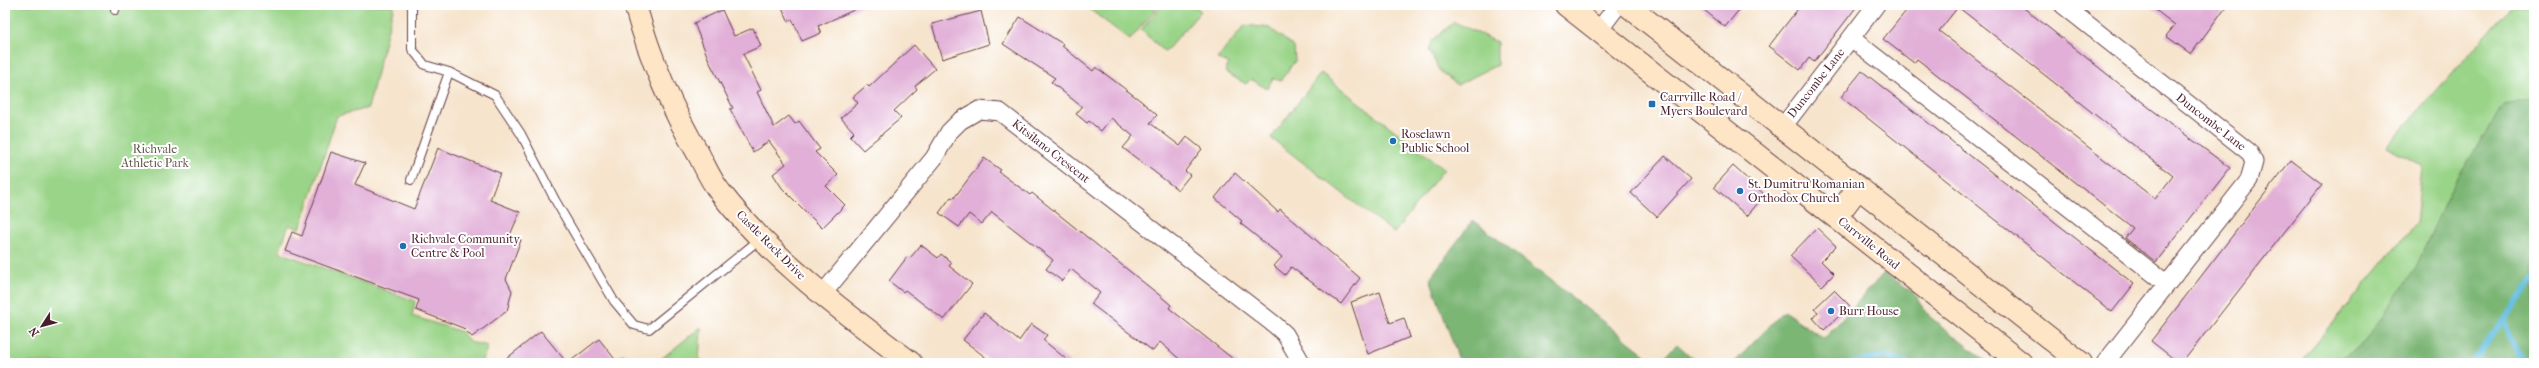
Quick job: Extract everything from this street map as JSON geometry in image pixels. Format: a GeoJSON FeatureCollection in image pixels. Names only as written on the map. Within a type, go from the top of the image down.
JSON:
{"type":"FeatureCollection","features":[{"type":"Feature","properties":{"kind":"main road","name":"Castle Rock Drive"},"geometry":{"type":"LineString","coordinates":[[635,5],[658,76],[690,140],[719,191],[760,238],[821,296],[911,363]]}},
{"type":"Feature","properties":{"kind":"main road","name":"Carrville Road"},"geometry":{"type":"LineString","coordinates":[[1566,5],[2021,363]]}},
{"type":"Feature","properties":{"kind":"main road"},"geometry":{"type":"LineString","coordinates":[[1627,5],[2081,363]]}},
{"type":"Feature","properties":{"kind":"main road"},"geometry":{"type":"LineString","coordinates":[[1836,216],[1858,188]]}},
{"type":"Feature","properties":{"kind":"street"},"geometry":{"type":"LineString","coordinates":[[1599,30],[1618,5]]}},
{"type":"Feature","properties":{"kind":"street","name":"Duncombe Lane"},"geometry":{"type":"LineString","coordinates":[[1782,128],[1876,5]]}},
{"type":"Feature","properties":{"kind":"street","name":"Duncombe Lane"},"geometry":{"type":"LineString","coordinates":[[2063,5],[2250,152],[2254,162],[2249,180],[2105,363]]}},
{"type":"Feature","properties":{"kind":"street","name":"Duncombe Lane"},"geometry":{"type":"LineString","coordinates":[[1852,38],[2167,284]]}},
{"type":"Feature","properties":{"kind":"street","name":"Kitsilano Crescent"},"geometry":{"type":"LineString","coordinates":[[821,296],[934,158],[948,132],[960,121],[979,110],[1000,112],[1276,325],[1285,334],[1300,360],[1299,363]]}},
{"type":"Feature","properties":{"kind":"lane"},"geometry":{"type":"LineString","coordinates":[[412,5],[412,49],[425,65],[449,72],[495,95],[521,134],[555,200],[614,301],[634,325],[649,329],[760,238]]}},
{"type":"Feature","properties":{"kind":"lane"},"geometry":{"type":"LineString","coordinates":[[411,180],[449,72]]}},
{"type":"Feature","properties":{"kind":"green space","name":"Richvale Athletic Park"},"geometry":{"type":"Polygon","coordinates":[[[5,5],[394,5],[368,108],[337,116],[300,229],[289,225],[279,252],[415,301],[412,316],[462,332],[469,342],[488,346],[481,363],[5,363],[5,5]]]}},
{"type":"Feature","properties":{"kind":"green space"},"geometry":{"type":"Polygon","coordinates":[[[1084,5],[1159,5],[1130,40],[1084,5]]]}},
{"type":"Feature","properties":{"kind":"green space"},"geometry":{"type":"Polygon","coordinates":[[[1162,5],[1193,5],[1201,11],[1165,52],[1141,30],[1162,5]]]}},
{"type":"Feature","properties":{"kind":"green space"},"geometry":{"type":"Polygon","coordinates":[[[2513,5],[2534,5],[2534,363],[2300,363],[2416,223],[2422,166],[2387,146],[2513,5]]]}},
{"type":"Feature","properties":{"kind":"green space"},"geometry":{"type":"Polygon","coordinates":[[[1454,22],[1497,42],[1497,65],[1457,85],[1439,70],[1429,50],[1433,40],[1454,22]]]}},
{"type":"Feature","properties":{"kind":"green space"},"geometry":{"type":"Polygon","coordinates":[[[1245,25],[1270,28],[1294,47],[1295,61],[1280,81],[1273,78],[1267,89],[1251,79],[1246,84],[1225,72],[1229,63],[1217,59],[1245,25]]]}},
{"type":"Feature","properties":{"kind":"green space"},"geometry":{"type":"Polygon","coordinates":[[[1321,73],[1444,169],[1394,233],[1271,138],[1321,73]]]}},
{"type":"Feature","properties":{"kind":"green space"},"geometry":{"type":"Polygon","coordinates":[[[2534,99],[2534,363],[2335,363],[2363,344],[2416,267],[2450,191],[2503,104],[2534,99]]]}},
{"type":"Feature","properties":{"kind":"green space"},"geometry":{"type":"Polygon","coordinates":[[[1473,220],[1656,363],[1460,363],[1430,278],[1473,220]]]}},
{"type":"Feature","properties":{"kind":"green space"},"geometry":{"type":"Polygon","coordinates":[[[1884,273],[1912,291],[1930,317],[1988,363],[1734,363],[1784,311],[1824,339],[1884,273]]]}},
{"type":"Feature","properties":{"kind":"green space"},"geometry":{"type":"Polygon","coordinates":[[[701,327],[699,363],[647,363],[661,359],[701,327]]]}},
{"type":"Feature","properties":{"kind":"green space"},"geometry":{"type":"Polygon","coordinates":[[[1677,344],[1698,363],[1658,363],[1677,344]]]}},
{"type":"Feature","properties":{"kind":"green space"},"geometry":{"type":"Polygon","coordinates":[[[622,354],[641,363],[621,363],[618,360],[622,354]]]}},
{"type":"Feature","properties":{"kind":"building"},"geometry":{"type":"Polygon","coordinates":[[[781,5],[865,5],[818,26],[821,33],[802,41],[792,19],[788,21],[781,5]]]}},
{"type":"Feature","properties":{"kind":"building"},"geometry":{"type":"Polygon","coordinates":[[[1698,5],[1743,5],[1725,27],[1698,5]]]}},
{"type":"Feature","properties":{"kind":"building"},"geometry":{"type":"Polygon","coordinates":[[[1801,5],[1858,5],[1814,62],[1809,58],[1800,70],[1769,46],[1801,5]]]}},
{"type":"Feature","properties":{"kind":"building"},"geometry":{"type":"Polygon","coordinates":[[[1911,5],[2020,5],[2151,109],[2230,168],[2156,262],[2125,238],[2133,228],[1917,59],[1914,63],[1883,39],[1911,5]],[[1958,7],[1939,31],[2155,199],[2173,176],[1958,7]]]}},
{"type":"Feature","properties":{"kind":"building"},"geometry":{"type":"Polygon","coordinates":[[[2149,5],[2227,5],[2191,54],[2166,36],[2175,25],[2149,5]]]}},
{"type":"Feature","properties":{"kind":"building"},"geometry":{"type":"Polygon","coordinates":[[[722,10],[734,36],[753,28],[761,46],[743,54],[761,90],[757,92],[774,127],[789,116],[795,124],[799,121],[820,149],[815,152],[838,175],[826,186],[845,205],[822,228],[782,188],[773,174],[786,164],[769,141],[753,152],[730,109],[733,108],[710,63],[694,23],[722,10]]]}},
{"type":"Feature","properties":{"kind":"building"},"geometry":{"type":"Polygon","coordinates":[[[981,11],[989,44],[942,59],[932,24],[981,11]]]}},
{"type":"Feature","properties":{"kind":"building"},"geometry":{"type":"Polygon","coordinates":[[[1020,17],[1063,44],[1062,46],[1093,71],[1096,67],[1141,101],[1157,115],[1150,123],[1180,146],[1187,137],[1202,149],[1185,171],[1190,175],[1178,190],[1123,148],[1133,136],[1111,118],[1101,131],[1089,121],[1087,123],[1076,114],[1082,107],[1051,82],[1055,78],[1003,44],[1020,17]]]}},
{"type":"Feature","properties":{"kind":"building"},"geometry":{"type":"Polygon","coordinates":[[[914,45],[935,69],[915,86],[917,89],[894,111],[901,118],[863,150],[850,136],[854,132],[841,118],[858,103],[853,97],[867,85],[869,87],[914,45]]]}},
{"type":"Feature","properties":{"kind":"building"},"geometry":{"type":"Polygon","coordinates":[[[1862,71],[2134,284],[2112,312],[1841,97],[1862,71]]]}},
{"type":"Feature","properties":{"kind":"building","name":"Richvale Community Centre & Pool"},"geometry":{"type":"Polygon","coordinates":[[[438,148],[500,173],[490,200],[520,212],[510,235],[521,240],[506,279],[512,291],[507,311],[472,337],[463,328],[416,310],[419,300],[285,251],[292,232],[302,236],[331,152],[365,163],[355,185],[414,209],[438,148]]]}},
{"type":"Feature","properties":{"kind":"building"},"geometry":{"type":"Polygon","coordinates":[[[1665,156],[1691,179],[1657,217],[1631,193],[1665,156]]]}},
{"type":"Feature","properties":{"kind":"building"},"geometry":{"type":"Polygon","coordinates":[[[984,158],[1001,170],[999,172],[1030,195],[1032,193],[1158,294],[1171,305],[1169,308],[1238,363],[1184,363],[1160,342],[1153,351],[1091,304],[1100,293],[1071,269],[1062,281],[1046,269],[1053,260],[992,212],[982,224],[969,214],[959,227],[939,213],[951,197],[954,198],[984,158]]]}},
{"type":"Feature","properties":{"kind":"building"},"geometry":{"type":"Polygon","coordinates":[[[2291,160],[2322,184],[2182,363],[2179,363],[2151,341],[2291,160]]]}},
{"type":"Feature","properties":{"kind":"building","name":"St. Dumitru Romanian Orthodox Church"},"geometry":{"type":"Polygon","coordinates":[[[1733,166],[1765,195],[1747,216],[1714,187],[1733,166]]]}},
{"type":"Feature","properties":{"kind":"building"},"geometry":{"type":"Polygon","coordinates":[[[1235,173],[1278,212],[1280,209],[1360,278],[1341,304],[1291,267],[1285,275],[1274,266],[1282,257],[1240,223],[1242,221],[1215,198],[1235,173]]]}},
{"type":"Feature","properties":{"kind":"building"},"geometry":{"type":"Polygon","coordinates":[[[1817,228],[1836,246],[1821,261],[1834,274],[1822,286],[1790,256],[1817,228]]]}},
{"type":"Feature","properties":{"kind":"building"},"geometry":{"type":"Polygon","coordinates":[[[921,245],[938,258],[941,254],[952,263],[949,266],[972,284],[944,320],[905,290],[903,292],[889,281],[907,257],[910,258],[921,245]]]}},
{"type":"Feature","properties":{"kind":"building","name":"Burr House"},"geometry":{"type":"Polygon","coordinates":[[[1834,290],[1850,306],[1824,330],[1813,318],[1818,312],[1814,309],[1834,290]]]}},
{"type":"Feature","properties":{"kind":"building"},"geometry":{"type":"Polygon","coordinates":[[[1380,292],[1390,323],[1404,318],[1410,337],[1368,354],[1351,302],[1380,292]]]}},
{"type":"Feature","properties":{"kind":"building"},"geometry":{"type":"Polygon","coordinates":[[[984,313],[1019,341],[1031,324],[1047,335],[1043,340],[1071,363],[993,363],[963,340],[984,313]]]}},
{"type":"Feature","properties":{"kind":"building"},"geometry":{"type":"Polygon","coordinates":[[[541,331],[567,363],[501,363],[541,331]]]}},
{"type":"Feature","properties":{"kind":"building"},"geometry":{"type":"Polygon","coordinates":[[[599,339],[618,363],[568,363],[599,339]]]}},
{"type":"Feature","properties":{"kind":"waterway"},"geometry":{"type":"LineString","coordinates":[[2471,363],[2534,280]]}},
{"type":"Feature","properties":{"kind":"waterway"},"geometry":{"type":"LineString","coordinates":[[2505,318],[2515,348],[2526,363]]}},
{"type":"Feature","properties":{"kind":"waterway"},"geometry":{"type":"LineString","coordinates":[[1851,363],[1887,356],[1906,363]]}},
{"type":"Feature","properties":{"kind":"place","name":"Carrville Road / Myers Boulevard"},"geometry":{"type":"Point","coordinates":[1652,104]}},
{"type":"Feature","properties":{"kind":"place","name":"Roselawn Public School"},"geometry":{"type":"Point","coordinates":[1393,141]}},
{"type":"Feature","properties":{"kind":"place","name":"St. Dumitru Romanian Orthodox Church"},"geometry":{"type":"Point","coordinates":[1740,191]}},
{"type":"Feature","properties":{"kind":"place","name":"Richvale Community Centre & Pool"},"geometry":{"type":"Point","coordinates":[403,246]}},
{"type":"Feature","properties":{"kind":"place","name":"Burr House"},"geometry":{"type":"Point","coordinates":[1831,311]}}]}
